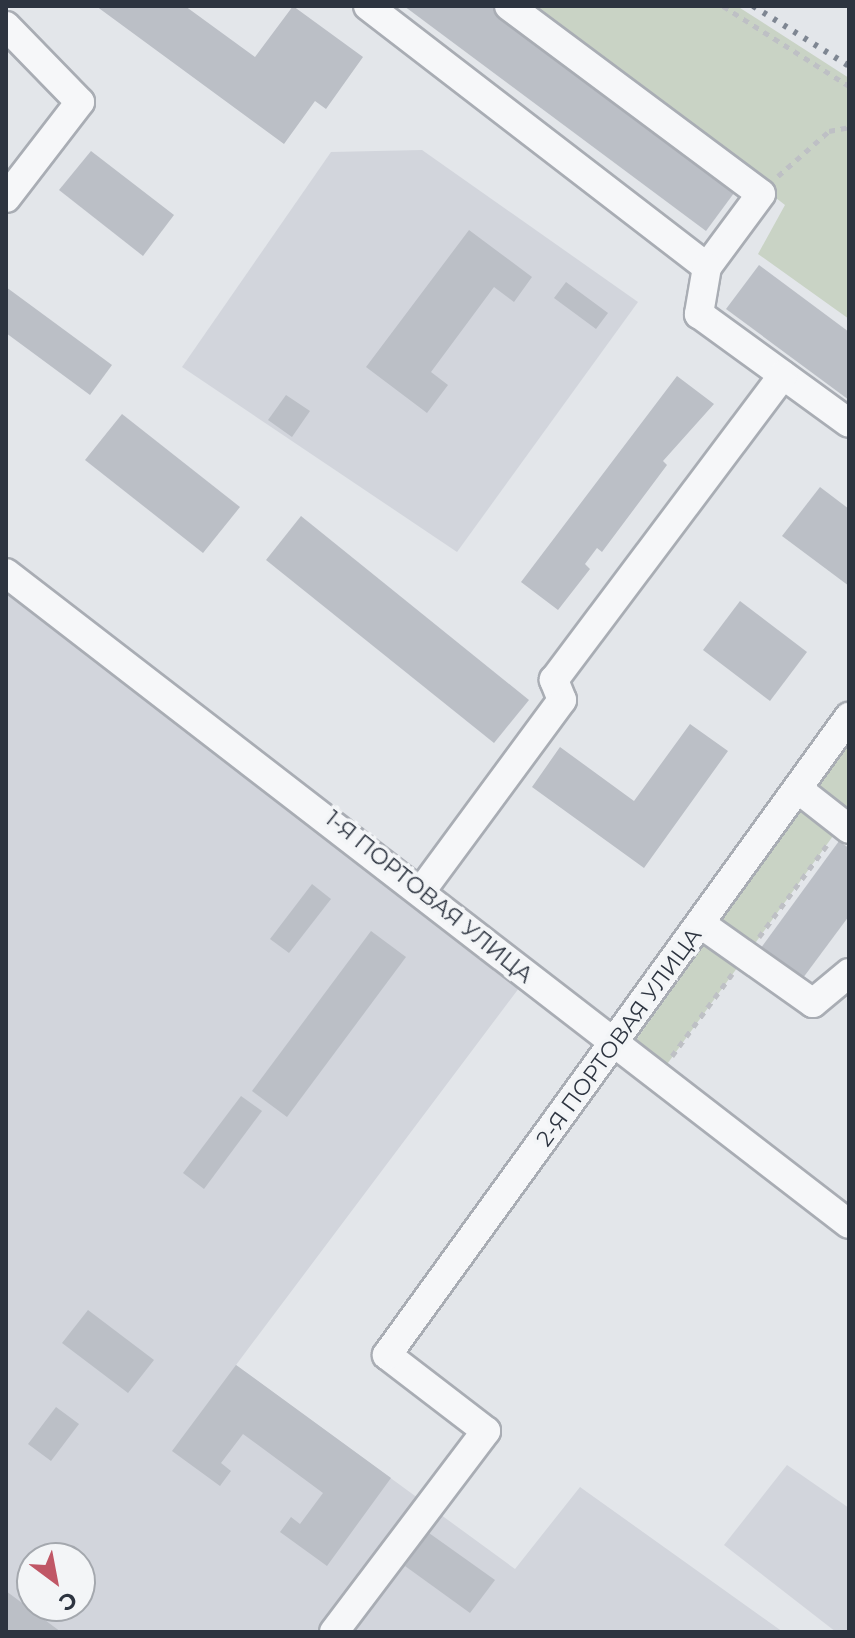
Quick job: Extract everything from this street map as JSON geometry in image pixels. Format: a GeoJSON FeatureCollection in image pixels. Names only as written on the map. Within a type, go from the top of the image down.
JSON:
{"type":"FeatureCollection","features":[{"type":"Feature","properties":{"kind":"street"},"geometry":{"type":"LineString","coordinates":[[6,11],[9,6]]}},
{"type":"Feature","properties":{"kind":"street"},"geometry":{"type":"LineString","coordinates":[[368,6],[707,267]]}},
{"type":"Feature","properties":{"kind":"street"},"geometry":{"type":"LineString","coordinates":[[509,6],[761,194],[707,267],[699,314],[849,423]]}},
{"type":"Feature","properties":{"kind":"street"},"geometry":{"type":"LineString","coordinates":[[6,26],[80,102],[6,198]]}},
{"type":"Feature","properties":{"kind":"street"},"geometry":{"type":"LineString","coordinates":[[422,890],[562,700],[554,680],[783,375]]}},
{"type":"Feature","properties":{"kind":"street","name":"1-Я ПОРТОВАЯ УЛИЦА"},"geometry":{"type":"LineString","coordinates":[[6,573],[422,890],[614,1045],[849,1224]]}},
{"type":"Feature","properties":{"kind":"street","name":"2-Я ПОРТОВАЯ УЛИЦА"},"geometry":{"type":"LineString","coordinates":[[334,1632],[486,1431],[387,1355],[849,717]]}},
{"type":"Feature","properties":{"kind":"street"},"geometry":{"type":"LineString","coordinates":[[798,789],[849,829]]}},
{"type":"Feature","properties":{"kind":"street"},"geometry":{"type":"LineString","coordinates":[[701,924],[813,1003],[849,973]]}},
{"type":"Feature","properties":{"kind":"path"},"geometry":{"type":"LineString","coordinates":[[723,6],[849,86]]}},
{"type":"Feature","properties":{"kind":"path"},"geometry":{"type":"LineString","coordinates":[[761,194],[829,131],[849,127]]}},
{"type":"Feature","properties":{"kind":"shaded area"},"geometry":{"type":"Polygon","coordinates":[[[422,150],[638,302],[457,552],[182,367],[331,152],[422,150]]]}},
{"type":"Feature","properties":{"kind":"shaded area"},"geometry":{"type":"Polygon","coordinates":[[[6,577],[528,976],[236,1365],[515,1569],[580,1487],[783,1632],[6,1632],[6,577]]]}},
{"type":"Feature","properties":{"kind":"shaded area"},"geometry":{"type":"Polygon","coordinates":[[[787,1465],[849,1508],[849,1632],[836,1632],[724,1545],[787,1465]]]}},
{"type":"Feature","properties":{"kind":"green space"},"geometry":{"type":"Polygon","coordinates":[[[530,6],[737,6],[849,78],[849,319],[758,254],[785,205],[530,6]]]}},
{"type":"Feature","properties":{"kind":"green space"},"geometry":{"type":"Polygon","coordinates":[[[849,743],[849,814],[665,1067],[633,1044],[849,743]]]}},
{"type":"Feature","properties":{"kind":"building"},"geometry":{"type":"Polygon","coordinates":[[[96,6],[185,6],[255,57],[293,6],[363,57],[326,109],[315,101],[284,144],[96,6]]]}},
{"type":"Feature","properties":{"kind":"building"},"geometry":{"type":"Polygon","coordinates":[[[404,6],[492,6],[737,189],[706,231],[404,6]]]}},
{"type":"Feature","properties":{"kind":"building"},"geometry":{"type":"Polygon","coordinates":[[[91,151],[174,215],[143,256],[59,190],[91,151]]]}},
{"type":"Feature","properties":{"kind":"building"},"geometry":{"type":"Polygon","coordinates":[[[469,230],[532,277],[514,302],[494,287],[431,372],[448,385],[427,413],[366,367],[469,230]]]}},
{"type":"Feature","properties":{"kind":"building"},"geometry":{"type":"Polygon","coordinates":[[[759,265],[849,332],[849,400],[726,309],[759,265]]]}},
{"type":"Feature","properties":{"kind":"building"},"geometry":{"type":"Polygon","coordinates":[[[566,282],[608,313],[596,329],[554,298],[566,282]]]}},
{"type":"Feature","properties":{"kind":"building"},"geometry":{"type":"Polygon","coordinates":[[[6,287],[112,365],[90,395],[6,333],[6,287]]]}},
{"type":"Feature","properties":{"kind":"building"},"geometry":{"type":"Polygon","coordinates":[[[677,376],[714,404],[663,461],[667,465],[602,552],[597,548],[585,564],[590,569],[558,610],[521,582],[677,376]]]}},
{"type":"Feature","properties":{"kind":"building"},"geometry":{"type":"Polygon","coordinates":[[[286,395],[310,411],[292,437],[268,420],[286,395]]]}},
{"type":"Feature","properties":{"kind":"building"},"geometry":{"type":"Polygon","coordinates":[[[122,414],[240,507],[203,553],[85,460],[122,414]]]}},
{"type":"Feature","properties":{"kind":"building"},"geometry":{"type":"Polygon","coordinates":[[[820,487],[849,509],[849,586],[782,536],[820,487]]]}},
{"type":"Feature","properties":{"kind":"building"},"geometry":{"type":"Polygon","coordinates":[[[301,516],[529,700],[494,743],[266,560],[301,516]]]}},
{"type":"Feature","properties":{"kind":"building"},"geometry":{"type":"Polygon","coordinates":[[[740,601],[807,652],[770,701],[703,650],[740,601]]]}},
{"type":"Feature","properties":{"kind":"building"},"geometry":{"type":"Polygon","coordinates":[[[690,724],[728,751],[644,868],[532,787],[560,747],[634,801],[690,724]]]}},
{"type":"Feature","properties":{"kind":"building"},"geometry":{"type":"Polygon","coordinates":[[[839,841],[849,848],[849,916],[800,982],[758,952],[839,841]]]}},
{"type":"Feature","properties":{"kind":"building"},"geometry":{"type":"Polygon","coordinates":[[[312,884],[331,899],[289,953],[270,939],[312,884]]]}},
{"type":"Feature","properties":{"kind":"building"},"geometry":{"type":"Polygon","coordinates":[[[371,931],[406,957],[287,1117],[252,1091],[371,931]]]}},
{"type":"Feature","properties":{"kind":"building"},"geometry":{"type":"Polygon","coordinates":[[[241,1096],[262,1111],[204,1189],[183,1173],[241,1096]]]}},
{"type":"Feature","properties":{"kind":"building"},"geometry":{"type":"Polygon","coordinates":[[[88,1310],[154,1360],[128,1393],[62,1343],[88,1310]]]}},
{"type":"Feature","properties":{"kind":"building"},"geometry":{"type":"Polygon","coordinates":[[[236,1365],[391,1478],[327,1566],[280,1532],[291,1517],[300,1524],[323,1493],[243,1434],[221,1463],[231,1471],[220,1486],[172,1451],[236,1365]]]}},
{"type":"Feature","properties":{"kind":"building"},"geometry":{"type":"Polygon","coordinates":[[[56,1407],[79,1424],[51,1461],[28,1444],[56,1407]]]}},
{"type":"Feature","properties":{"kind":"building"},"geometry":{"type":"Polygon","coordinates":[[[429,1533],[495,1580],[470,1613],[405,1566],[429,1533]]]}},
{"type":"Feature","properties":{"kind":"building"},"geometry":{"type":"Polygon","coordinates":[[[6,1591],[16,1598],[16,1622],[48,1622],[61,1632],[6,1632],[6,1591]]]}},
{"type":"Feature","properties":{"kind":"railway"},"geometry":{"type":"LineString","coordinates":[[753,6],[849,66]]}}]}
